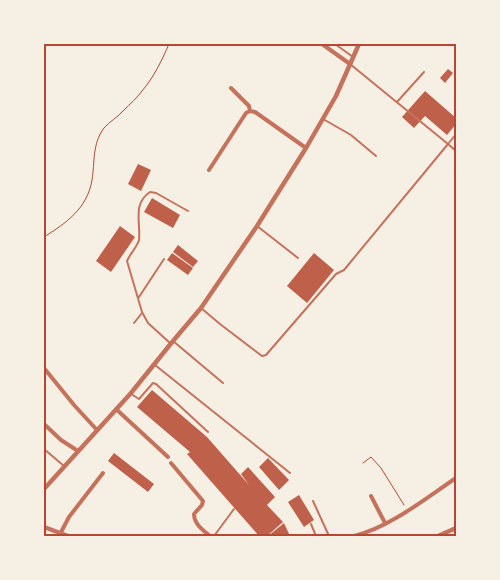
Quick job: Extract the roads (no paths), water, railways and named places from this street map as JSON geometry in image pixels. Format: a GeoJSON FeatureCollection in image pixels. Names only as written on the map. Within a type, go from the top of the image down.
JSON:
{"type":"FeatureCollection","features":[{"type":"Feature","properties":{"kind":"street"},"geometry":{"type":"LineString","coordinates":[[322,44],[350,64]]}},
{"type":"Feature","properties":{"kind":"street"},"geometry":{"type":"LineString","coordinates":[[44,489],[131,394],[201,308],[257,226],[306,148],[336,96],[359,44]]}},
{"type":"Feature","properties":{"kind":"street"},"geometry":{"type":"LineString","coordinates":[[231,88],[249,106],[250,111]]}},
{"type":"Feature","properties":{"kind":"street"},"geometry":{"type":"LineString","coordinates":[[209,170],[246,113],[250,111],[255,112],[306,148]]}},
{"type":"Feature","properties":{"kind":"street"},"geometry":{"type":"LineString","coordinates":[[44,368],[97,430]]}},
{"type":"Feature","properties":{"kind":"street"},"geometry":{"type":"LineString","coordinates":[[116,409],[168,457]]}},
{"type":"Feature","properties":{"kind":"street"},"geometry":{"type":"LineString","coordinates":[[44,424],[61,440],[78,451]]}},
{"type":"Feature","properties":{"kind":"street"},"geometry":{"type":"LineString","coordinates":[[171,463],[203,501],[194,514],[194,519],[197,524],[212,536]]}},
{"type":"Feature","properties":{"kind":"street"},"geometry":{"type":"LineString","coordinates":[[60,535],[69,518],[103,473]]}},
{"type":"Feature","properties":{"kind":"street"},"geometry":{"type":"LineString","coordinates":[[354,536],[364,534],[385,523],[456,478]]}},
{"type":"Feature","properties":{"kind":"street"},"geometry":{"type":"LineString","coordinates":[[371,496],[385,523]]}},
{"type":"Feature","properties":{"kind":"street"},"geometry":{"type":"LineString","coordinates":[[44,527],[60,535],[68,536]]}},
{"type":"Feature","properties":{"kind":"street"},"geometry":{"type":"LineString","coordinates":[[438,536],[456,528]]}},
{"type":"Feature","properties":{"kind":"lane"},"geometry":{"type":"LineString","coordinates":[[335,44],[353,57]]}},
{"type":"Feature","properties":{"kind":"lane"},"geometry":{"type":"LineString","coordinates":[[350,64],[456,151]]}},
{"type":"Feature","properties":{"kind":"lane"},"geometry":{"type":"LineString","coordinates":[[397,102],[424,72]]}},
{"type":"Feature","properties":{"kind":"lane"},"geometry":{"type":"LineString","coordinates":[[323,119],[351,135],[376,156]]}},
{"type":"Feature","properties":{"kind":"lane"},"geometry":{"type":"LineString","coordinates":[[201,308],[262,356],[266,355],[336,274],[344,270],[456,134]]}},
{"type":"Feature","properties":{"kind":"lane"},"geometry":{"type":"LineString","coordinates":[[188,211],[156,193],[150,192],[146,194],[140,203],[138,242],[127,261],[142,312],[148,323],[223,383]]}},
{"type":"Feature","properties":{"kind":"lane"},"geometry":{"type":"LineString","coordinates":[[257,226],[298,258]]}},
{"type":"Feature","properties":{"kind":"lane"},"geometry":{"type":"LineString","coordinates":[[139,297],[164,259]]}},
{"type":"Feature","properties":{"kind":"lane"},"geometry":{"type":"LineString","coordinates":[[134,322],[142,312]]}},
{"type":"Feature","properties":{"kind":"lane"},"geometry":{"type":"LineString","coordinates":[[155,364],[290,472]]}},
{"type":"Feature","properties":{"kind":"lane"},"geometry":{"type":"LineString","coordinates":[[131,394],[139,399],[153,383],[156,384],[208,432]]}},
{"type":"Feature","properties":{"kind":"lane"},"geometry":{"type":"LineString","coordinates":[[44,449],[64,466]]}},
{"type":"Feature","properties":{"kind":"lane"},"geometry":{"type":"LineString","coordinates":[[312,501],[329,536]]}},
{"type":"Feature","properties":{"kind":"lane"},"geometry":{"type":"LineString","coordinates":[[212,536],[234,509]]}},
{"type":"Feature","properties":{"kind":"lane"},"geometry":{"type":"LineString","coordinates":[[311,524],[316,536]]}}]}
